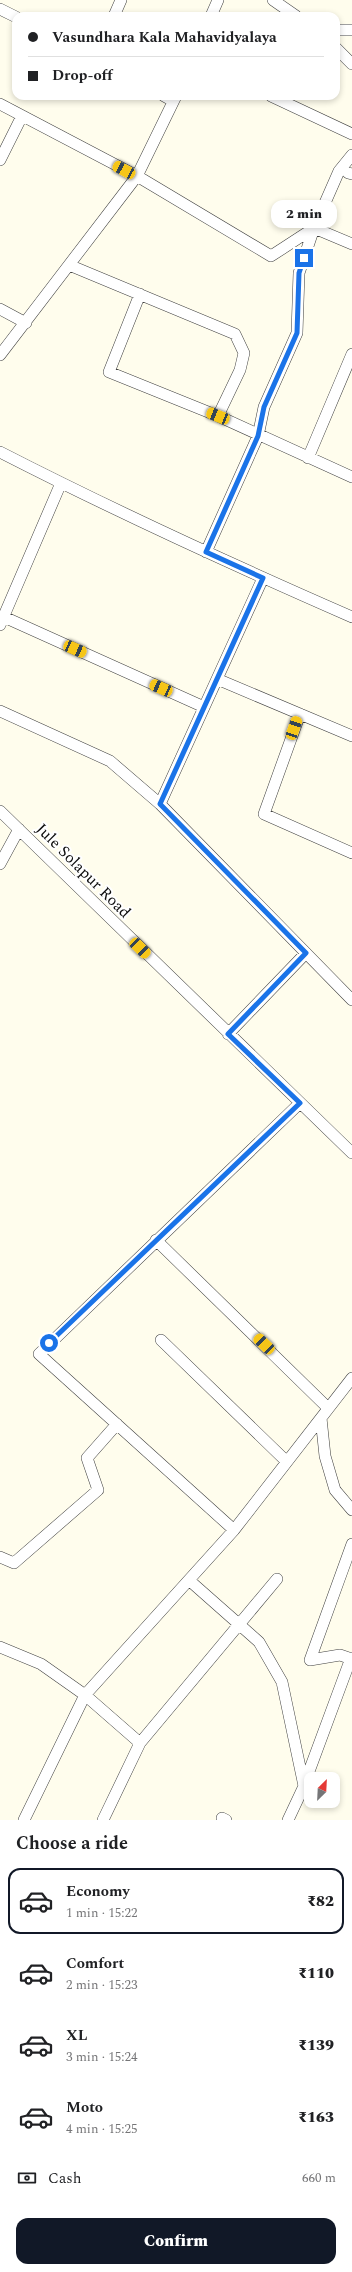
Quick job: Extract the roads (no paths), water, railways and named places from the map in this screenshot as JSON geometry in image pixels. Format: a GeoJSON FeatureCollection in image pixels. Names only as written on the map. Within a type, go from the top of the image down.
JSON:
{"type":"FeatureCollection","features":[{"type":"Feature","properties":{"kind":"street"},"geometry":{"type":"LineString","coordinates":[[116,12],[121,0]]}},
{"type":"Feature","properties":{"kind":"street"},"geometry":{"type":"LineString","coordinates":[[213,12],[218,0]]}},
{"type":"Feature","properties":{"kind":"street"},"geometry":{"type":"LineString","coordinates":[[273,0],[290,12]]}},
{"type":"Feature","properties":{"kind":"street"},"geometry":{"type":"LineString","coordinates":[[0,9],[12,15]]}},
{"type":"Feature","properties":{"kind":"street"},"geometry":{"type":"LineString","coordinates":[[340,30],[352,30]]}},
{"type":"Feature","properties":{"kind":"street"},"geometry":{"type":"LineString","coordinates":[[340,52],[352,64]]}},
{"type":"Feature","properties":{"kind":"street"},"geometry":{"type":"LineString","coordinates":[[0,355],[137,176],[170,100]]}},
{"type":"Feature","properties":{"kind":"street"},"geometry":{"type":"LineString","coordinates":[[279,100],[352,134]]}},
{"type":"Feature","properties":{"kind":"street"},"geometry":{"type":"LineString","coordinates":[[0,104],[137,176],[271,256],[314,228]]}},
{"type":"Feature","properties":{"kind":"street"},"geometry":{"type":"LineString","coordinates":[[0,160],[22,116]]}},
{"type":"Feature","properties":{"kind":"street"},"geometry":{"type":"LineString","coordinates":[[206,552],[258,436],[264,407],[297,333],[299,273],[314,228],[339,171],[352,155]]}},
{"type":"Feature","properties":{"kind":"street"},"geometry":{"type":"LineString","coordinates":[[314,228],[352,244]]}},
{"type":"Feature","properties":{"kind":"street"},"geometry":{"type":"LineString","coordinates":[[69,265],[235,334],[244,353],[240,370],[218,416]]}},
{"type":"Feature","properties":{"kind":"street"},"geometry":{"type":"LineString","coordinates":[[140,294],[109,372],[218,416],[258,436],[352,478]]}},
{"type":"Feature","properties":{"kind":"street"},"geometry":{"type":"LineString","coordinates":[[0,309],[26,323]]}},
{"type":"Feature","properties":{"kind":"street"},"geometry":{"type":"LineString","coordinates":[[308,458],[352,354]]}},
{"type":"Feature","properties":{"kind":"street"},"geometry":{"type":"LineString","coordinates":[[0,452],[61,483],[206,552],[352,617]]}},
{"type":"Feature","properties":{"kind":"street"},"geometry":{"type":"LineString","coordinates":[[61,483],[2,621],[204,708]]}},
{"type":"Feature","properties":{"kind":"street"},"geometry":{"type":"LineString","coordinates":[[160,804],[263,578]]}},
{"type":"Feature","properties":{"kind":"street"},"geometry":{"type":"LineString","coordinates":[[217,679],[352,736]]}},
{"type":"Feature","properties":{"kind":"street"},"geometry":{"type":"LineString","coordinates":[[0,711],[110,761],[160,804],[352,1000]]}},
{"type":"Feature","properties":{"kind":"street"},"geometry":{"type":"LineString","coordinates":[[300,714],[264,814],[352,853]]}},
{"type":"Feature","properties":{"kind":"street","name":"Jule Solapur Road"},"geometry":{"type":"LineString","coordinates":[[0,810],[228,1034],[352,1153]]}},
{"type":"Feature","properties":{"kind":"street"},"geometry":{"type":"LineString","coordinates":[[0,864],[19,829]]}},
{"type":"Feature","properties":{"kind":"street"},"geometry":{"type":"LineString","coordinates":[[228,1034],[306,953]]}},
{"type":"Feature","properties":{"kind":"street"},"geometry":{"type":"LineString","coordinates":[[234,1530],[38,1354],[300,1103]]}},
{"type":"Feature","properties":{"kind":"street"},"geometry":{"type":"LineString","coordinates":[[156,1240],[328,1408]]}},
{"type":"Feature","properties":{"kind":"street"},"geometry":{"type":"LineString","coordinates":[[161,1340],[286,1461]]}},
{"type":"Feature","properties":{"kind":"street"},"geometry":{"type":"LineString","coordinates":[[24,1820],[85,1695],[190,1581],[234,1530],[286,1461],[352,1378]]}},
{"type":"Feature","properties":{"kind":"street"},"geometry":{"type":"LineString","coordinates":[[321,1418],[325,1456],[335,1490],[352,1510]]}},
{"type":"Feature","properties":{"kind":"street"},"geometry":{"type":"LineString","coordinates":[[0,1557],[14,1563],[98,1490],[87,1458],[117,1424]]}},
{"type":"Feature","properties":{"kind":"street"},"geometry":{"type":"LineString","coordinates":[[309,1772],[351,1658],[340,1655],[310,1660],[352,1544]]}},
{"type":"Feature","properties":{"kind":"street"},"geometry":{"type":"LineString","coordinates":[[103,1820],[140,1743],[277,1579]]}},
{"type":"Feature","properties":{"kind":"street"},"geometry":{"type":"LineString","coordinates":[[190,1581],[259,1642],[282,1682],[304,1786],[288,1820]]}},
{"type":"Feature","properties":{"kind":"street"},"geometry":{"type":"LineString","coordinates":[[0,1647],[41,1664],[85,1695],[140,1743]]}}]}
